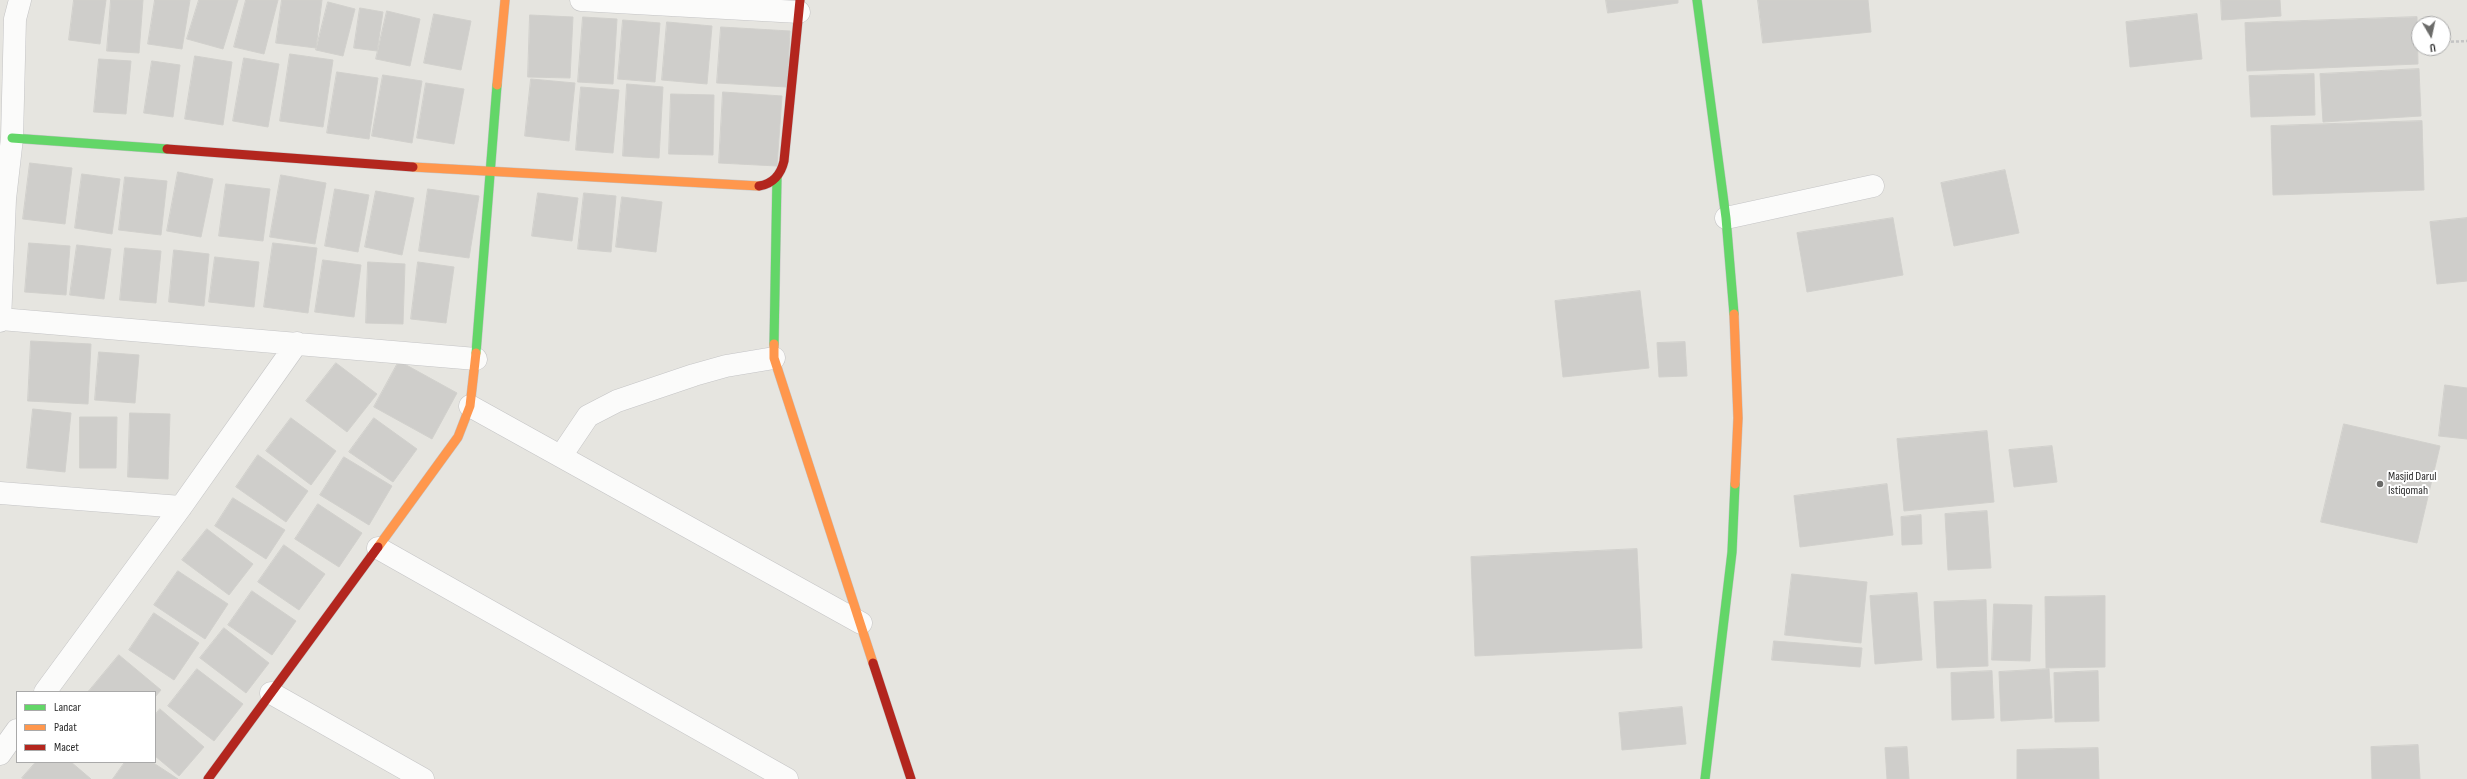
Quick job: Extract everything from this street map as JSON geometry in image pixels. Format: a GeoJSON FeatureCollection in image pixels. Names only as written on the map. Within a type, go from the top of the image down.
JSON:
{"type":"FeatureCollection","features":[{"type":"Feature","properties":{"kind":"street"},"geometry":{"type":"LineString","coordinates":[[208,779],[458,437],[470,406],[476,359],[489,172],[505,0]]}},
{"type":"Feature","properties":{"kind":"street"},"geometry":{"type":"LineString","coordinates":[[12,138],[489,172],[761,186],[770,183],[782,172],[799,6],[581,0]]}},
{"type":"Feature","properties":{"kind":"street"},"geometry":{"type":"LineString","coordinates":[[1697,0],[1726,218],[1734,299],[1738,418],[1732,552],[1705,779]]}},
{"type":"Feature","properties":{"kind":"street"},"geometry":{"type":"LineString","coordinates":[[12,13],[12,138],[2,199],[0,319],[476,359]]}},
{"type":"Feature","properties":{"kind":"street"},"geometry":{"type":"LineString","coordinates":[[777,177],[774,358],[911,779]]}},
{"type":"Feature","properties":{"kind":"street"},"geometry":{"type":"LineString","coordinates":[[1726,218],[1873,186]]}},
{"type":"Feature","properties":{"kind":"street"},"geometry":{"type":"LineString","coordinates":[[46,691],[181,507],[297,343]]}},
{"type":"Feature","properties":{"kind":"street"},"geometry":{"type":"LineString","coordinates":[[561,456],[588,416],[617,401],[694,374],[726,366],[774,358]]}},
{"type":"Feature","properties":{"kind":"street"},"geometry":{"type":"LineString","coordinates":[[470,406],[861,623]]}},
{"type":"Feature","properties":{"kind":"street"},"geometry":{"type":"LineString","coordinates":[[0,492],[181,507]]}},
{"type":"Feature","properties":{"kind":"street"},"geometry":{"type":"LineString","coordinates":[[378,548],[787,779]]}},
{"type":"Feature","properties":{"kind":"street"},"geometry":{"type":"LineString","coordinates":[[271,693],[423,779]]}},
{"type":"Feature","properties":{"kind":"street"},"geometry":{"type":"LineString","coordinates":[[0,754],[16,731]]}},
{"type":"Feature","properties":{"kind":"path"},"geometry":{"type":"LineString","coordinates":[[2451,42],[2467,41]]}},
{"type":"Feature","properties":{"kind":"building"},"geometry":{"type":"Polygon","coordinates":[[[74,0],[106,0],[100,44],[69,40],[74,0]]]}},
{"type":"Feature","properties":{"kind":"building"},"geometry":{"type":"Polygon","coordinates":[[[111,0],[143,0],[139,53],[107,51],[111,0]]]}},
{"type":"Feature","properties":{"kind":"building"},"geometry":{"type":"Polygon","coordinates":[[[155,0],[190,0],[182,49],[148,44],[155,0]]]}},
{"type":"Feature","properties":{"kind":"building"},"geometry":{"type":"Polygon","coordinates":[[[199,0],[238,0],[223,49],[187,39],[199,0]]]}},
{"type":"Feature","properties":{"kind":"building"},"geometry":{"type":"Polygon","coordinates":[[[246,0],[278,0],[264,54],[234,47],[246,0]]]}},
{"type":"Feature","properties":{"kind":"building"},"geometry":{"type":"Polygon","coordinates":[[[282,0],[322,0],[316,48],[276,43],[282,0]]]}},
{"type":"Feature","properties":{"kind":"building"},"geometry":{"type":"Polygon","coordinates":[[[1606,0],[1678,0],[1678,3],[1608,13],[1606,0]]]}},
{"type":"Feature","properties":{"kind":"building"},"geometry":{"type":"Polygon","coordinates":[[[1758,0],[1868,0],[1871,32],[1763,43],[1758,0]]]}},
{"type":"Feature","properties":{"kind":"building"},"geometry":{"type":"Polygon","coordinates":[[[2221,0],[2280,0],[2281,16],[2222,20],[2221,0]]]}},
{"type":"Feature","properties":{"kind":"building"},"geometry":{"type":"Polygon","coordinates":[[[328,2],[355,9],[343,56],[316,50],[328,2]]]}},
{"type":"Feature","properties":{"kind":"building"},"geometry":{"type":"Polygon","coordinates":[[[360,8],[383,12],[377,51],[354,48],[360,8]]]}},
{"type":"Feature","properties":{"kind":"building"},"geometry":{"type":"Polygon","coordinates":[[[387,11],[420,19],[410,66],[376,59],[387,11]]]}},
{"type":"Feature","properties":{"kind":"building"},"geometry":{"type":"Polygon","coordinates":[[[434,14],[471,21],[461,70],[424,63],[434,14]]]}},
{"type":"Feature","properties":{"kind":"building"},"geometry":{"type":"Polygon","coordinates":[[[2197,14],[2202,59],[2130,67],[2126,22],[2197,14]]]}},
{"type":"Feature","properties":{"kind":"building"},"geometry":{"type":"Polygon","coordinates":[[[530,15],[573,17],[570,78],[528,77],[530,15]]]}},
{"type":"Feature","properties":{"kind":"building"},"geometry":{"type":"Polygon","coordinates":[[[583,17],[617,19],[613,84],[578,82],[583,17]]]}},
{"type":"Feature","properties":{"kind":"building"},"geometry":{"type":"Polygon","coordinates":[[[2411,17],[2411,56],[2418,56],[2418,64],[2247,71],[2245,23],[2411,17]]]}},
{"type":"Feature","properties":{"kind":"building"},"geometry":{"type":"Polygon","coordinates":[[[623,20],[660,23],[655,82],[618,79],[623,20]]]}},
{"type":"Feature","properties":{"kind":"building"},"geometry":{"type":"Polygon","coordinates":[[[667,22],[712,26],[707,84],[662,80],[667,22]]]}},
{"type":"Feature","properties":{"kind":"building"},"geometry":{"type":"Polygon","coordinates":[[[721,27],[790,31],[787,87],[717,83],[721,27]]]}},
{"type":"Feature","properties":{"kind":"building"},"geometry":{"type":"Polygon","coordinates":[[[290,54],[333,60],[323,127],[280,121],[290,54]]]}},
{"type":"Feature","properties":{"kind":"building"},"geometry":{"type":"Polygon","coordinates":[[[195,56],[232,62],[223,125],[185,119],[195,56]]]}},
{"type":"Feature","properties":{"kind":"building"},"geometry":{"type":"Polygon","coordinates":[[[244,58],[279,64],[268,127],[233,121],[244,58]]]}},
{"type":"Feature","properties":{"kind":"building"},"geometry":{"type":"Polygon","coordinates":[[[99,59],[131,61],[126,114],[94,112],[99,59]]]}},
{"type":"Feature","properties":{"kind":"building"},"geometry":{"type":"Polygon","coordinates":[[[152,61],[180,65],[173,117],[144,113],[152,61]]]}},
{"type":"Feature","properties":{"kind":"building"},"geometry":{"type":"Polygon","coordinates":[[[2419,69],[2421,116],[2323,122],[2320,74],[2419,69]]]}},
{"type":"Feature","properties":{"kind":"building"},"geometry":{"type":"Polygon","coordinates":[[[337,72],[378,78],[369,139],[327,133],[337,72]]]}},
{"type":"Feature","properties":{"kind":"building"},"geometry":{"type":"Polygon","coordinates":[[[2314,74],[2315,115],[2251,117],[2249,76],[2314,74]]]}},
{"type":"Feature","properties":{"kind":"building"},"geometry":{"type":"Polygon","coordinates":[[[383,75],[422,81],[412,143],[372,136],[383,75]]]}},
{"type":"Feature","properties":{"kind":"building"},"geometry":{"type":"Polygon","coordinates":[[[531,79],[575,83],[569,141],[525,136],[531,79]]]}},
{"type":"Feature","properties":{"kind":"building"},"geometry":{"type":"Polygon","coordinates":[[[426,83],[464,89],[454,144],[417,138],[426,83]]]}},
{"type":"Feature","properties":{"kind":"building"},"geometry":{"type":"Polygon","coordinates":[[[627,84],[663,87],[659,158],[623,156],[627,84]]]}},
{"type":"Feature","properties":{"kind":"building"},"geometry":{"type":"Polygon","coordinates":[[[581,87],[619,90],[613,153],[576,150],[581,87]]]}},
{"type":"Feature","properties":{"kind":"building"},"geometry":{"type":"Polygon","coordinates":[[[723,92],[782,96],[777,166],[719,163],[723,92]]]}},
{"type":"Feature","properties":{"kind":"building"},"geometry":{"type":"Polygon","coordinates":[[[671,94],[714,95],[713,155],[669,154],[671,94]]]}},
{"type":"Feature","properties":{"kind":"building"},"geometry":{"type":"Polygon","coordinates":[[[2422,121],[2424,190],[2273,195],[2271,126],[2422,121]]]}},
{"type":"Feature","properties":{"kind":"building"},"geometry":{"type":"Polygon","coordinates":[[[30,163],[72,168],[65,224],[23,219],[30,163]]]}},
{"type":"Feature","properties":{"kind":"building"},"geometry":{"type":"Polygon","coordinates":[[[2005,170],[2019,233],[1954,246],[1941,183],[2005,170]]]}},
{"type":"Feature","properties":{"kind":"building"},"geometry":{"type":"Polygon","coordinates":[[[178,172],[213,179],[201,237],[167,231],[178,172]]]}},
{"type":"Feature","properties":{"kind":"building"},"geometry":{"type":"Polygon","coordinates":[[[82,174],[120,179],[112,234],[75,228],[82,174]]]}},
{"type":"Feature","properties":{"kind":"building"},"geometry":{"type":"Polygon","coordinates":[[[281,175],[326,183],[315,244],[270,237],[281,175]]]}},
{"type":"Feature","properties":{"kind":"building"},"geometry":{"type":"Polygon","coordinates":[[[125,177],[167,181],[161,235],[119,230],[125,177]]]}},
{"type":"Feature","properties":{"kind":"building"},"geometry":{"type":"Polygon","coordinates":[[[226,184],[270,189],[263,241],[219,236],[226,184]]]}},
{"type":"Feature","properties":{"kind":"building"},"geometry":{"type":"Polygon","coordinates":[[[335,189],[369,195],[358,252],[325,246],[335,189]]]}},
{"type":"Feature","properties":{"kind":"building"},"geometry":{"type":"Polygon","coordinates":[[[428,189],[479,196],[469,258],[419,251],[428,189]]]}},
{"type":"Feature","properties":{"kind":"building"},"geometry":{"type":"Polygon","coordinates":[[[376,191],[414,198],[402,255],[365,247],[376,191]]]}},
{"type":"Feature","properties":{"kind":"building"},"geometry":{"type":"Polygon","coordinates":[[[538,193],[578,198],[572,241],[532,236],[538,193]]]}},
{"type":"Feature","properties":{"kind":"building"},"geometry":{"type":"Polygon","coordinates":[[[584,193],[616,196],[611,252],[578,249],[584,193]]]}},
{"type":"Feature","properties":{"kind":"building"},"geometry":{"type":"Polygon","coordinates":[[[622,197],[662,202],[656,252],[616,247],[622,197]]]}},
{"type":"Feature","properties":{"kind":"building"},"geometry":{"type":"Polygon","coordinates":[[[1893,218],[1903,275],[1807,292],[1797,233],[1893,218]]]}},
{"type":"Feature","properties":{"kind":"building"},"geometry":{"type":"Polygon","coordinates":[[[2467,218],[2467,281],[2437,284],[2430,222],[2467,218]]]}},
{"type":"Feature","properties":{"kind":"building"},"geometry":{"type":"Polygon","coordinates":[[[29,243],[70,246],[66,295],[25,292],[29,243]]]}},
{"type":"Feature","properties":{"kind":"building"},"geometry":{"type":"Polygon","coordinates":[[[273,243],[317,248],[308,313],[264,307],[273,243]]]}},
{"type":"Feature","properties":{"kind":"building"},"geometry":{"type":"Polygon","coordinates":[[[77,245],[111,249],[104,299],[70,295],[77,245]]]}},
{"type":"Feature","properties":{"kind":"building"},"geometry":{"type":"Polygon","coordinates":[[[125,248],[161,251],[156,303],[120,300],[125,248]]]}},
{"type":"Feature","properties":{"kind":"building"},"geometry":{"type":"Polygon","coordinates":[[[174,250],[209,254],[204,306],[169,302],[174,250]]]}},
{"type":"Feature","properties":{"kind":"building"},"geometry":{"type":"Polygon","coordinates":[[[215,257],[259,262],[254,307],[209,302],[215,257]]]}},
{"type":"Feature","properties":{"kind":"building"},"geometry":{"type":"Polygon","coordinates":[[[323,260],[361,265],[354,317],[315,312],[323,260]]]}},
{"type":"Feature","properties":{"kind":"building"},"geometry":{"type":"Polygon","coordinates":[[[368,262],[405,264],[403,324],[366,323],[368,262]]]}},
{"type":"Feature","properties":{"kind":"building"},"geometry":{"type":"Polygon","coordinates":[[[418,262],[454,267],[446,323],[411,319],[418,262]]]}},
{"type":"Feature","properties":{"kind":"building"},"geometry":{"type":"Polygon","coordinates":[[[1640,291],[1649,368],[1563,377],[1555,301],[1640,291]]]}},
{"type":"Feature","properties":{"kind":"building"},"geometry":{"type":"Polygon","coordinates":[[[31,341],[91,344],[88,404],[28,401],[31,341]]]}},
{"type":"Feature","properties":{"kind":"building"},"geometry":{"type":"Polygon","coordinates":[[[1685,342],[1687,376],[1659,377],[1657,343],[1685,342]]]}},
{"type":"Feature","properties":{"kind":"building"},"geometry":{"type":"Polygon","coordinates":[[[99,352],[139,355],[135,403],[95,400],[99,352]]]}},
{"type":"Feature","properties":{"kind":"building"},"geometry":{"type":"Polygon","coordinates":[[[399,361],[457,393],[432,439],[374,407],[399,361]]]}},
{"type":"Feature","properties":{"kind":"building"},"geometry":{"type":"Polygon","coordinates":[[[336,363],[377,394],[347,432],[306,401],[336,363]]]}},
{"type":"Feature","properties":{"kind":"building"},"geometry":{"type":"Polygon","coordinates":[[[2445,385],[2467,388],[2467,439],[2439,436],[2445,385]]]}},
{"type":"Feature","properties":{"kind":"building"},"geometry":{"type":"Polygon","coordinates":[[[33,409],[71,413],[65,472],[27,468],[33,409]]]}},
{"type":"Feature","properties":{"kind":"building"},"geometry":{"type":"Polygon","coordinates":[[[130,413],[170,414],[168,479],[128,477],[130,413]]]}},
{"type":"Feature","properties":{"kind":"building"},"geometry":{"type":"Polygon","coordinates":[[[80,417],[117,417],[116,468],[80,468],[80,417]]]}},
{"type":"Feature","properties":{"kind":"building"},"geometry":{"type":"Polygon","coordinates":[[[291,418],[336,451],[311,485],[266,451],[291,418]]]}},
{"type":"Feature","properties":{"kind":"building"},"geometry":{"type":"Polygon","coordinates":[[[374,418],[417,449],[393,482],[349,452],[374,418]]]}},
{"type":"Feature","properties":{"kind":"building","name":"Masjid Darul Istiqomah"},"geometry":{"type":"Polygon","coordinates":[[[2344,424],[2440,446],[2417,543],[2321,522],[2344,424]]]}},
{"type":"Feature","properties":{"kind":"building"},"geometry":{"type":"Polygon","coordinates":[[[1987,431],[1994,502],[1904,511],[1897,439],[1987,431]]]}},
{"type":"Feature","properties":{"kind":"building"},"geometry":{"type":"Polygon","coordinates":[[[2052,446],[2057,482],[2014,487],[2009,450],[2052,446]]]}},
{"type":"Feature","properties":{"kind":"building"},"geometry":{"type":"Polygon","coordinates":[[[258,455],[308,491],[286,522],[236,487],[258,455]]]}},
{"type":"Feature","properties":{"kind":"building"},"geometry":{"type":"Polygon","coordinates":[[[344,457],[392,486],[369,525],[320,495],[344,457]]]}},
{"type":"Feature","properties":{"kind":"building"},"geometry":{"type":"Polygon","coordinates":[[[1887,484],[1893,535],[1800,547],[1794,496],[1887,484]]]}},
{"type":"Feature","properties":{"kind":"building"},"geometry":{"type":"Polygon","coordinates":[[[233,498],[285,530],[266,559],[215,526],[233,498]]]}},
{"type":"Feature","properties":{"kind":"building"},"geometry":{"type":"Polygon","coordinates":[[[318,504],[362,533],[339,567],[295,539],[318,504]]]}},
{"type":"Feature","properties":{"kind":"building"},"geometry":{"type":"Polygon","coordinates":[[[1987,511],[1991,568],[1948,570],[1945,514],[1987,511]]]}},
{"type":"Feature","properties":{"kind":"building"},"geometry":{"type":"Polygon","coordinates":[[[1921,515],[1922,544],[1902,545],[1901,517],[1921,515]]]}},
{"type":"Feature","properties":{"kind":"building"},"geometry":{"type":"Polygon","coordinates":[[[207,529],[253,564],[229,595],[182,560],[207,529]]]}},
{"type":"Feature","properties":{"kind":"building"},"geometry":{"type":"Polygon","coordinates":[[[284,545],[325,574],[299,610],[258,582],[284,545]]]}},
{"type":"Feature","properties":{"kind":"building"},"geometry":{"type":"Polygon","coordinates":[[[1637,549],[1642,648],[1475,656],[1471,557],[1637,549]]]}},
{"type":"Feature","properties":{"kind":"building"},"geometry":{"type":"Polygon","coordinates":[[[178,571],[228,604],[205,639],[154,605],[178,571]]]}},
{"type":"Feature","properties":{"kind":"building"},"geometry":{"type":"Polygon","coordinates":[[[1792,574],[1867,582],[1861,643],[1785,635],[1792,574]]]}},
{"type":"Feature","properties":{"kind":"building"},"geometry":{"type":"Polygon","coordinates":[[[252,591],[296,621],[272,655],[228,625],[252,591]]]}},
{"type":"Feature","properties":{"kind":"building"},"geometry":{"type":"Polygon","coordinates":[[[1917,593],[1922,660],[1875,664],[1870,596],[1917,593]]]}},
{"type":"Feature","properties":{"kind":"building"},"geometry":{"type":"Polygon","coordinates":[[[2105,596],[2105,667],[2046,668],[2045,597],[2105,596]]]}},
{"type":"Feature","properties":{"kind":"building"},"geometry":{"type":"Polygon","coordinates":[[[1986,600],[1988,666],[1937,668],[1934,602],[1986,600]]]}},
{"type":"Feature","properties":{"kind":"building"},"geometry":{"type":"Polygon","coordinates":[[[1994,604],[2032,605],[2030,661],[1992,660],[1994,604]]]}},
{"type":"Feature","properties":{"kind":"building"},"geometry":{"type":"Polygon","coordinates":[[[154,613],[199,643],[174,680],[129,650],[154,613]]]}},
{"type":"Feature","properties":{"kind":"building"},"geometry":{"type":"Polygon","coordinates":[[[224,628],[269,663],[246,693],[200,658],[224,628]]]}},
{"type":"Feature","properties":{"kind":"building"},"geometry":{"type":"Polygon","coordinates":[[[1774,641],[1862,648],[1860,667],[1772,660],[1774,641]]]}},
{"type":"Feature","properties":{"kind":"building"},"geometry":{"type":"Polygon","coordinates":[[[119,655],[161,690],[156,696],[156,691],[89,691],[119,655]]]}},
{"type":"Feature","properties":{"kind":"building"},"geometry":{"type":"Polygon","coordinates":[[[197,669],[243,704],[214,741],[168,706],[197,669]]]}},
{"type":"Feature","properties":{"kind":"building"},"geometry":{"type":"Polygon","coordinates":[[[2049,669],[2052,718],[2001,721],[1999,672],[2049,669]]]}},
{"type":"Feature","properties":{"kind":"building"},"geometry":{"type":"Polygon","coordinates":[[[1992,671],[1994,718],[1952,720],[1951,673],[1992,671]]]}},
{"type":"Feature","properties":{"kind":"building"},"geometry":{"type":"Polygon","coordinates":[[[2098,671],[2099,721],[2055,722],[2054,673],[2098,671]]]}},
{"type":"Feature","properties":{"kind":"building"},"geometry":{"type":"Polygon","coordinates":[[[1682,707],[1686,744],[1622,750],[1619,713],[1682,707]]]}},
{"type":"Feature","properties":{"kind":"building"},"geometry":{"type":"Polygon","coordinates":[[[160,709],[204,747],[179,776],[156,757],[156,714],[160,709]]]}},
{"type":"Feature","properties":{"kind":"building"},"geometry":{"type":"Polygon","coordinates":[[[2418,745],[2420,779],[2372,779],[2371,747],[2418,745]]]}},
{"type":"Feature","properties":{"kind":"building"},"geometry":{"type":"Polygon","coordinates":[[[1907,747],[1909,779],[1887,779],[1885,748],[1907,747]]]}},
{"type":"Feature","properties":{"kind":"building"},"geometry":{"type":"Polygon","coordinates":[[[2098,748],[2099,779],[2017,779],[2017,750],[2098,748]]]}},
{"type":"Feature","properties":{"kind":"building"},"geometry":{"type":"Polygon","coordinates":[[[35,763],[72,763],[91,779],[24,779],[22,778],[35,763]]]}},
{"type":"Feature","properties":{"kind":"building"},"geometry":{"type":"Polygon","coordinates":[[[124,763],[154,763],[178,779],[113,779],[124,763]]]}},
{"type":"Feature","properties":{"kind":"traffic: fast"},"geometry":{"type":"LineString","coordinates":[[1697,0],[1726,218],[1734,314]]}},
{"type":"Feature","properties":{"kind":"traffic: fast"},"geometry":{"type":"LineString","coordinates":[[476,353],[497,85]]}},
{"type":"Feature","properties":{"kind":"traffic: fast"},"geometry":{"type":"LineString","coordinates":[[12,138],[167,149]]}},
{"type":"Feature","properties":{"kind":"traffic: fast"},"geometry":{"type":"LineString","coordinates":[[774,344],[777,177]]}},
{"type":"Feature","properties":{"kind":"traffic: fast"},"geometry":{"type":"LineString","coordinates":[[1705,779],[1732,552],[1735,484]]}},
{"type":"Feature","properties":{"kind":"traffic: slow"},"geometry":{"type":"LineString","coordinates":[[497,85],[505,0]]}},
{"type":"Feature","properties":{"kind":"traffic: slow"},"geometry":{"type":"LineString","coordinates":[[413,167],[759,186]]}},
{"type":"Feature","properties":{"kind":"traffic: slow"},"geometry":{"type":"LineString","coordinates":[[1734,314],[1738,418],[1735,484]]}},
{"type":"Feature","properties":{"kind":"traffic: slow"},"geometry":{"type":"LineString","coordinates":[[774,344],[774,358],[873,663]]}},
{"type":"Feature","properties":{"kind":"traffic: slow"},"geometry":{"type":"LineString","coordinates":[[378,547],[458,437],[470,406],[476,353]]}},
{"type":"Feature","properties":{"kind":"traffic: jam"},"geometry":{"type":"LineString","coordinates":[[759,186],[764,185],[776,178],[784,161],[800,0]]}},
{"type":"Feature","properties":{"kind":"traffic: jam"},"geometry":{"type":"LineString","coordinates":[[167,149],[413,167]]}},
{"type":"Feature","properties":{"kind":"traffic: jam"},"geometry":{"type":"LineString","coordinates":[[208,779],[378,547]]}},
{"type":"Feature","properties":{"kind":"traffic: jam"},"geometry":{"type":"LineString","coordinates":[[873,663],[911,779]]}},
{"type":"Feature","properties":{"kind":"place","name":"Masjid Darul Istiqomah"},"geometry":{"type":"Point","coordinates":[2380,484]}}]}
